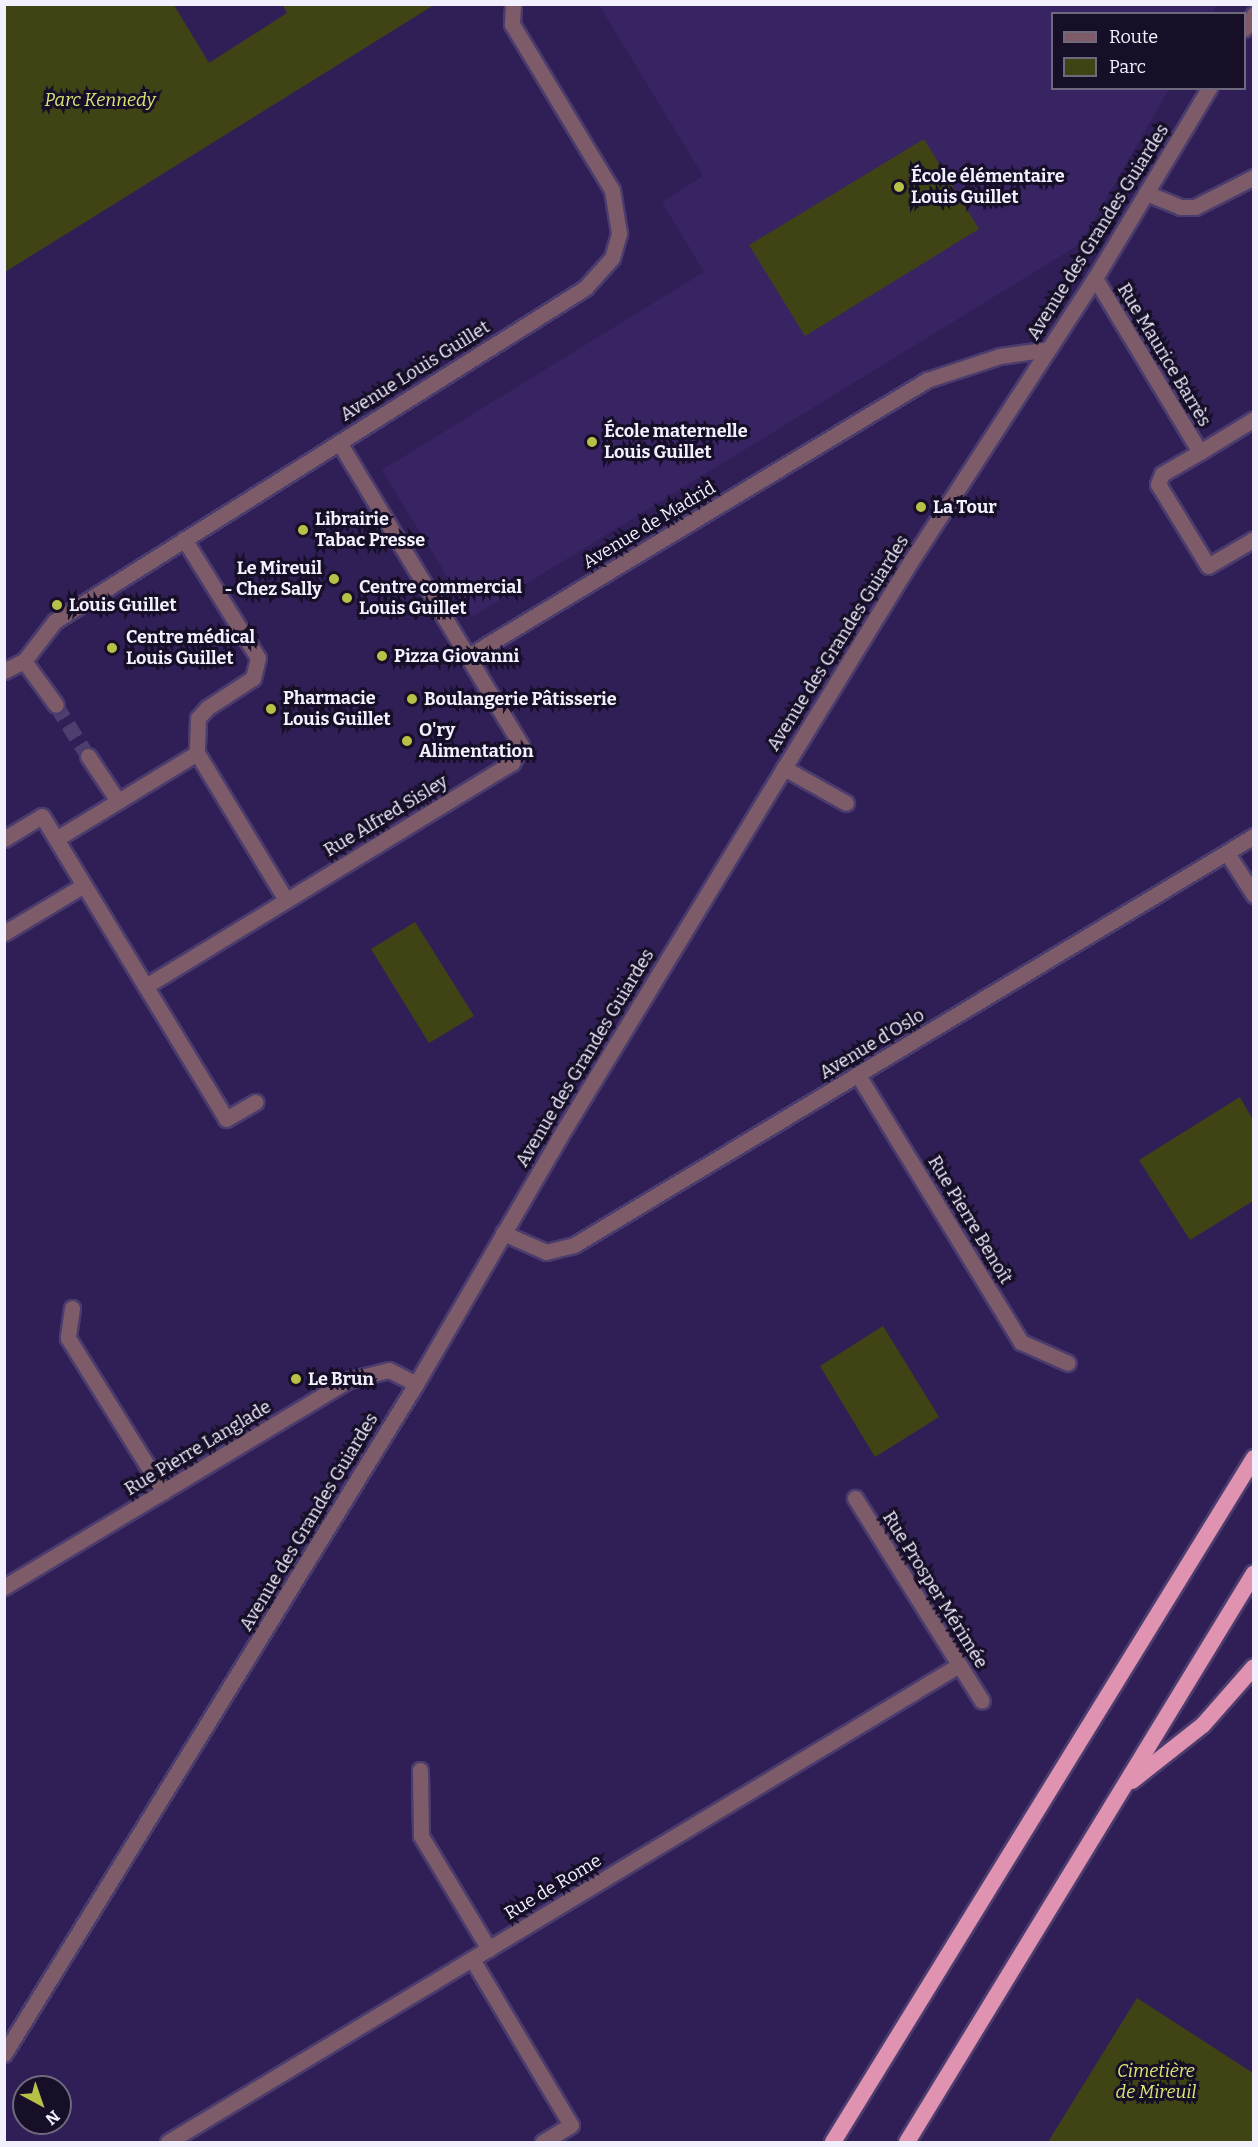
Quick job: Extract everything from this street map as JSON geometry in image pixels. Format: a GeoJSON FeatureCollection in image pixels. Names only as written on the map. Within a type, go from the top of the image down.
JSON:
{"type":"FeatureCollection","features":[{"type":"Feature","properties":{"kind":"highway"},"geometry":{"type":"LineString","coordinates":[[833,2142],[1254,1458]]}},
{"type":"Feature","properties":{"kind":"highway"},"geometry":{"type":"LineString","coordinates":[[907,2142],[1254,1573]]}},
{"type":"Feature","properties":{"kind":"highway"},"geometry":{"type":"LineString","coordinates":[[1122,1789],[1203,1725],[1254,1667]]}},
{"type":"Feature","properties":{"kind":"street","name":"Avenue Louis Guillet"},"geometry":{"type":"LineString","coordinates":[[4,671],[24,661],[55,621],[585,288],[612,258],[619,233],[612,190],[512,24],[513,4]]}},
{"type":"Feature","properties":{"kind":"street"},"geometry":{"type":"LineString","coordinates":[[1246,27],[1254,14]]}},
{"type":"Feature","properties":{"kind":"street","name":"Avenue des Grandes Guiardes"},"geometry":{"type":"LineString","coordinates":[[4,2054],[416,1384],[503,1233],[784,768],[911,561],[1095,278],[1208,90]]}},
{"type":"Feature","properties":{"kind":"street"},"geometry":{"type":"LineString","coordinates":[[1146,193],[1180,207],[1195,207],[1254,177]]}},
{"type":"Feature","properties":{"kind":"street","name":"Rue Maurice Barrès"},"geometry":{"type":"LineString","coordinates":[[1095,278],[1200,452]]}},
{"type":"Feature","properties":{"kind":"street","name":"Avenue de Madrid"},"geometry":{"type":"LineString","coordinates":[[467,657],[927,380],[1000,356],[1049,349]]}},
{"type":"Feature","properties":{"kind":"street","name":"Rue Maurice Barrès"},"geometry":{"type":"LineString","coordinates":[[1254,419],[1162,474],[1158,484],[1208,566],[1254,539]]}},
{"type":"Feature","properties":{"kind":"street","name":"Rue Alfred Sisley"},"geometry":{"type":"LineString","coordinates":[[146,986],[512,764],[521,745],[339,442]]}},
{"type":"Feature","properties":{"kind":"street"},"geometry":{"type":"LineString","coordinates":[[184,539],[258,658],[253,678],[207,708],[198,718],[197,753],[286,900]]}},
{"type":"Feature","properties":{"kind":"street"},"geometry":{"type":"LineString","coordinates":[[24,661],[56,705]]}},
{"type":"Feature","properties":{"kind":"street"},"geometry":{"type":"LineString","coordinates":[[56,839],[197,753]]}},
{"type":"Feature","properties":{"kind":"street"},"geometry":{"type":"LineString","coordinates":[[88,756],[118,801]]}},
{"type":"Feature","properties":{"kind":"street"},"geometry":{"type":"LineString","coordinates":[[784,768],[846,803]]}},
{"type":"Feature","properties":{"kind":"street"},"geometry":{"type":"LineString","coordinates":[[4,839],[42,816],[226,1119],[255,1102]]}},
{"type":"Feature","properties":{"kind":"street","name":"Avenue d'Oslo"},"geometry":{"type":"LineString","coordinates":[[503,1233],[546,1252],[574,1245],[1254,837]]}},
{"type":"Feature","properties":{"kind":"street"},"geometry":{"type":"LineString","coordinates":[[1227,853],[1254,895]]}},
{"type":"Feature","properties":{"kind":"street"},"geometry":{"type":"LineString","coordinates":[[4,933],[84,885]]}},
{"type":"Feature","properties":{"kind":"street","name":"Rue Pierre Benoît"},"geometry":{"type":"LineString","coordinates":[[858,1075],[1021,1342],[1068,1363]]}},
{"type":"Feature","properties":{"kind":"street"},"geometry":{"type":"LineString","coordinates":[[72,1308],[68,1338],[164,1492]]}},
{"type":"Feature","properties":{"kind":"street","name":"Rue Pierre Langlade"},"geometry":{"type":"LineString","coordinates":[[4,1587],[349,1380],[389,1370],[416,1384]]}},
{"type":"Feature","properties":{"kind":"street","name":"Rue Prosper Mérimée"},"geometry":{"type":"LineString","coordinates":[[855,1498],[982,1701]]}},
{"type":"Feature","properties":{"kind":"street","name":"Rue de Rome"},"geometry":{"type":"LineString","coordinates":[[168,2142],[959,1665]]}},
{"type":"Feature","properties":{"kind":"street"},"geometry":{"type":"LineString","coordinates":[[420,1770],[421,1836],[489,1949]]}},
{"type":"Feature","properties":{"kind":"street"},"geometry":{"type":"LineString","coordinates":[[472,1959],[571,2125],[543,2142]]}},
{"type":"Feature","properties":{"kind":"shaded area","name":"École élémentaire Louis Guillet"},"geometry":{"type":"Polygon","coordinates":[[[599,5],[1217,5],[1213,12],[1051,12],[1051,90],[1168,90],[1080,244],[472,617],[382,470],[704,272],[662,202],[703,176],[599,5]]]}},
{"type":"Feature","properties":{"kind":"green space","name":"Parc Kennedy"},"geometry":{"type":"Polygon","coordinates":[[[5,4],[174,5],[209,63],[287,13],[283,5],[434,5],[5,272],[5,4]]]}},
{"type":"Feature","properties":{"kind":"green space"},"geometry":{"type":"Polygon","coordinates":[[[924,139],[979,229],[805,336],[749,245],[924,139]]]}},
{"type":"Feature","properties":{"kind":"green space"},"geometry":{"type":"Polygon","coordinates":[[[415,922],[474,1016],[429,1043],[371,949],[415,922]]]}},
{"type":"Feature","properties":{"kind":"green space"},"geometry":{"type":"Polygon","coordinates":[[[1240,1097],[1253,1120],[1253,1201],[1190,1240],[1139,1160],[1240,1097]]]}},
{"type":"Feature","properties":{"kind":"green space"},"geometry":{"type":"Polygon","coordinates":[[[883,1326],[939,1417],[875,1457],[820,1366],[883,1326]]]}},
{"type":"Feature","properties":{"kind":"green space","name":"Cimetière de Mireuil"},"geometry":{"type":"Polygon","coordinates":[[[1137,1998],[1253,2073],[1253,2142],[1048,2142],[1137,1998]]]}},
{"type":"Feature","properties":{"kind":"tunnel"},"geometry":{"type":"LineString","coordinates":[[56,705],[88,756]]}},
{"type":"Feature","properties":{"kind":"place","name":"École élémentaire Louis Guillet"},"geometry":{"type":"Point","coordinates":[899,187]}},
{"type":"Feature","properties":{"kind":"place","name":"École maternelle Louis Guillet"},"geometry":{"type":"Point","coordinates":[592,442]}},
{"type":"Feature","properties":{"kind":"place","name":"La Tour"},"geometry":{"type":"Point","coordinates":[921,507]}},
{"type":"Feature","properties":{"kind":"place","name":"Librairie Tabac Presse"},"geometry":{"type":"Point","coordinates":[303,530]}},
{"type":"Feature","properties":{"kind":"place","name":"Le Mireuil - Chez Sally"},"geometry":{"type":"Point","coordinates":[334,579]}},
{"type":"Feature","properties":{"kind":"place","name":"Centre commercial Louis Guillet"},"geometry":{"type":"Point","coordinates":[347,598]}},
{"type":"Feature","properties":{"kind":"place","name":"Louis Guillet"},"geometry":{"type":"Point","coordinates":[57,605]}},
{"type":"Feature","properties":{"kind":"place","name":"Centre médical Louis Guillet"},"geometry":{"type":"Point","coordinates":[112,648]}},
{"type":"Feature","properties":{"kind":"place","name":"Pizza Giovanni"},"geometry":{"type":"Point","coordinates":[382,656]}},
{"type":"Feature","properties":{"kind":"place","name":"Boulangerie Pâtisserie"},"geometry":{"type":"Point","coordinates":[412,699]}},
{"type":"Feature","properties":{"kind":"place","name":"Pharmacie Louis Guillet"},"geometry":{"type":"Point","coordinates":[271,709]}},
{"type":"Feature","properties":{"kind":"place","name":"O'ry Alimentation"},"geometry":{"type":"Point","coordinates":[407,741]}},
{"type":"Feature","properties":{"kind":"place","name":"Le Brun"},"geometry":{"type":"Point","coordinates":[296,1379]}}]}
